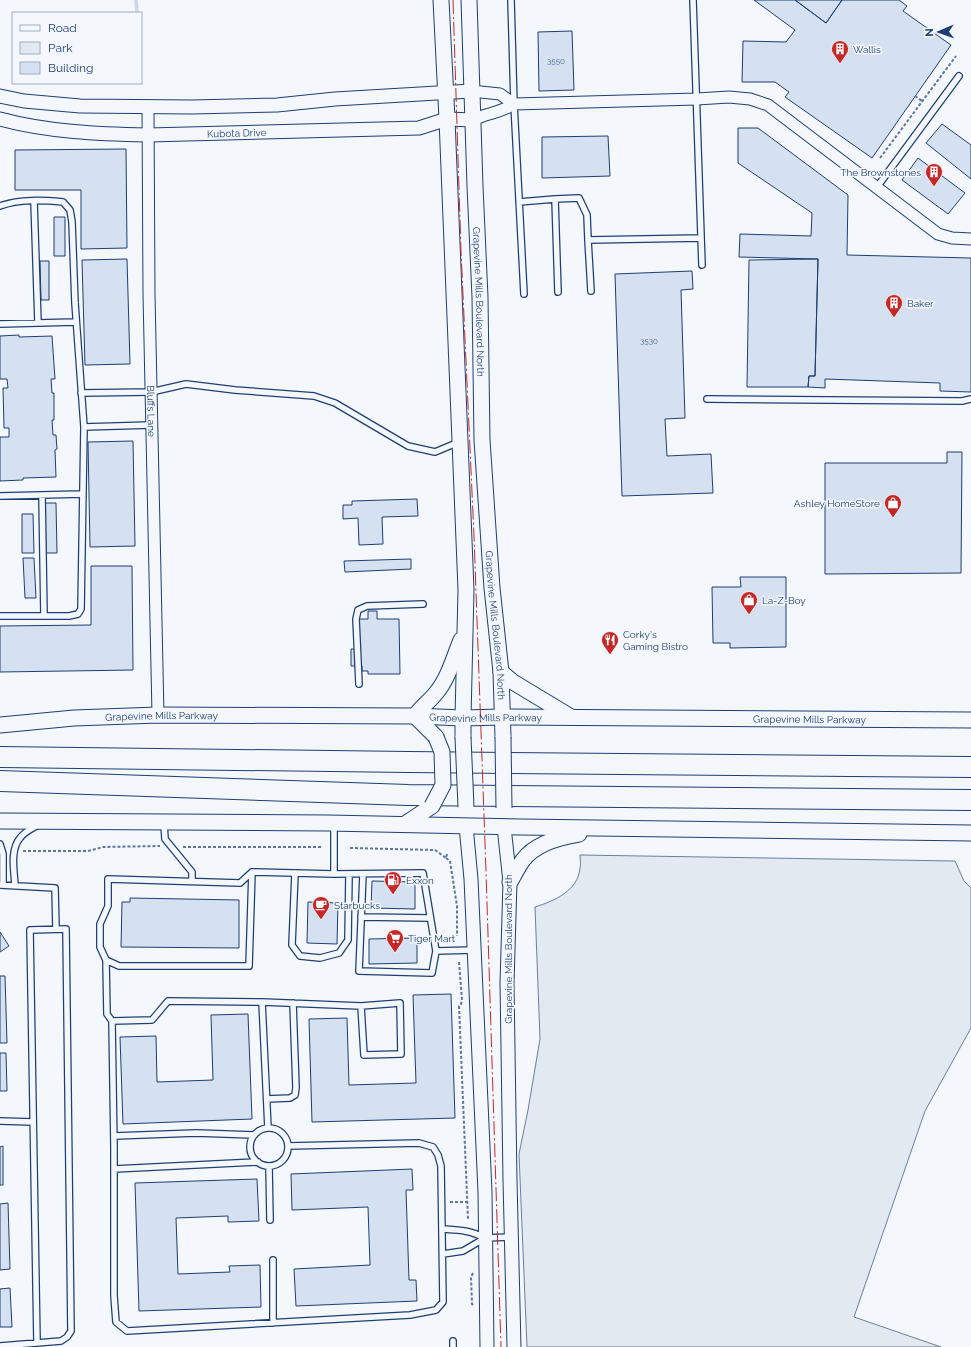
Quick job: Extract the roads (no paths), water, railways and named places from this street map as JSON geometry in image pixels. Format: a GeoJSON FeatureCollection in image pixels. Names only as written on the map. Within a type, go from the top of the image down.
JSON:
{"type":"FeatureCollection","features":[{"type":"Feature","properties":{"kind":"highway"},"geometry":{"type":"LineString","coordinates":[[0,757],[971,767]]}},
{"type":"Feature","properties":{"kind":"highway"},"geometry":{"type":"LineString","coordinates":[[0,781],[408,795],[971,800]]}},
{"type":"Feature","properties":{"kind":"main road"},"geometry":{"type":"LineString","coordinates":[[441,0],[466,590],[462,718],[466,826]]}},
{"type":"Feature","properties":{"kind":"main road","name":"Grapevine Mills Boulevard North"},"geometry":{"type":"LineString","coordinates":[[469,0],[472,120],[480,296],[482,440],[492,588],[501,672],[504,827]]}},
{"type":"Feature","properties":{"kind":"main road"},"geometry":{"type":"LineString","coordinates":[[459,442],[482,440]]}},
{"type":"Feature","properties":{"kind":"main road"},"geometry":{"type":"LineString","coordinates":[[405,824],[432,806],[443,785],[442,752],[436,736],[415,716],[422,706],[437,693],[448,674],[465,629]]}},
{"type":"Feature","properties":{"kind":"main road"},"geometry":{"type":"LineString","coordinates":[[501,672],[513,682],[571,717]]}},
{"type":"Feature","properties":{"kind":"main road","name":"Grapevine Mills Parkway"},"geometry":{"type":"LineString","coordinates":[[0,725],[74,718],[158,715],[971,720]]}},
{"type":"Feature","properties":{"kind":"main road"},"geometry":{"type":"LineString","coordinates":[[0,821],[334,823],[504,827],[971,833]]}},
{"type":"Feature","properties":{"kind":"main road"},"geometry":{"type":"LineString","coordinates":[[510,882],[524,860],[538,847],[565,836],[605,828]]}},
{"type":"Feature","properties":{"kind":"street"},"geometry":{"type":"LineString","coordinates":[[0,96],[24,101],[80,106],[277,105],[335,99],[472,91],[500,94],[514,104]]}},
{"type":"Feature","properties":{"kind":"street"},"geometry":{"type":"LineString","coordinates":[[472,120],[505,110],[514,104],[729,97],[750,99],[768,105],[938,234],[952,238],[971,239]]}},
{"type":"Feature","properties":{"kind":"street","name":"Bluffs Lane"},"geometry":{"type":"LineString","coordinates":[[148,106],[151,425],[158,715]]}},
{"type":"Feature","properties":{"kind":"street","name":"Kubota Drive"},"geometry":{"type":"LineString","coordinates":[[0,119],[61,130],[148,135],[419,128],[447,119],[472,120]]}},
{"type":"Feature","properties":{"kind":"street"},"geometry":{"type":"LineString","coordinates":[[466,826],[471,879],[485,1192],[487,1347]]}},
{"type":"Feature","properties":{"kind":"street","name":"Grapevine Mills Boulevard North"},"geometry":{"type":"LineString","coordinates":[[504,827],[510,882],[507,983],[514,1347]]}},
{"type":"Feature","properties":{"kind":"lane"},"geometry":{"type":"LineString","coordinates":[[511,0],[514,104],[524,294]]}},
{"type":"Feature","properties":{"kind":"lane"},"geometry":{"type":"LineString","coordinates":[[693,0],[702,265]]}},
{"type":"Feature","properties":{"kind":"lane"},"geometry":{"type":"LineString","coordinates":[[877,187],[959,76]]}},
{"type":"Feature","properties":{"kind":"lane"},"geometry":{"type":"LineString","coordinates":[[519,202],[579,198],[587,215],[591,291]]}},
{"type":"Feature","properties":{"kind":"lane"},"geometry":{"type":"LineString","coordinates":[[554,199],[558,292]]}},
{"type":"Feature","properties":{"kind":"lane"},"geometry":{"type":"LineString","coordinates":[[0,206],[10,203],[43,200],[63,202],[70,210],[72,222],[76,322],[84,427],[81,609],[78,614],[69,616],[0,616]]}},
{"type":"Feature","properties":{"kind":"lane"},"geometry":{"type":"LineString","coordinates":[[34,201],[38,323]]}},
{"type":"Feature","properties":{"kind":"lane"},"geometry":{"type":"LineString","coordinates":[[588,240],[701,238]]}},
{"type":"Feature","properties":{"kind":"lane"},"geometry":{"type":"LineString","coordinates":[[0,324],[76,322]]}},
{"type":"Feature","properties":{"kind":"lane"},"geometry":{"type":"LineString","coordinates":[[81,393],[151,392],[186,384],[235,390],[314,396],[335,403],[408,446],[435,452],[459,442]]}},
{"type":"Feature","properties":{"kind":"lane"},"geometry":{"type":"LineString","coordinates":[[707,399],[962,401],[971,399]]}},
{"type":"Feature","properties":{"kind":"lane"},"geometry":{"type":"LineString","coordinates":[[84,427],[151,425]]}},
{"type":"Feature","properties":{"kind":"lane"},"geometry":{"type":"LineString","coordinates":[[0,496],[83,494]]}},
{"type":"Feature","properties":{"kind":"lane"},"geometry":{"type":"LineString","coordinates":[[42,495],[44,616]]}},
{"type":"Feature","properties":{"kind":"lane"},"geometry":{"type":"LineString","coordinates":[[359,684],[356,619],[358,610],[367,606],[423,604]]}},
{"type":"Feature","properties":{"kind":"lane"},"geometry":{"type":"LineString","coordinates":[[15,885],[14,855],[16,845],[21,837],[43,822]]}},
{"type":"Feature","properties":{"kind":"lane"},"geometry":{"type":"LineString","coordinates":[[164,822],[165,839],[192,872],[192,881]]}},
{"type":"Feature","properties":{"kind":"lane"},"geometry":{"type":"LineString","coordinates":[[334,823],[334,874]]}},
{"type":"Feature","properties":{"kind":"lane"},"geometry":{"type":"LineString","coordinates":[[0,844],[3,854],[1,885],[55,888],[56,929]]}},
{"type":"Feature","properties":{"kind":"lane"},"geometry":{"type":"LineString","coordinates":[[106,960],[119,966],[249,966],[252,872]]}},
{"type":"Feature","properties":{"kind":"lane"},"geometry":{"type":"LineString","coordinates":[[288,1146],[419,1143],[433,1147],[438,1155],[441,1166],[443,1254],[443,1302],[436,1310],[410,1314],[127,1331],[116,1322],[114,1296],[112,1022],[107,1014],[106,960],[100,947],[100,924],[108,906],[108,879],[240,883],[252,872],[334,874],[423,873],[436,951],[432,973],[359,971],[363,874]]}},
{"type":"Feature","properties":{"kind":"lane"},"geometry":{"type":"LineString","coordinates":[[295,873],[292,945],[300,956],[320,958],[340,953],[348,940],[349,874]]}},
{"type":"Feature","properties":{"kind":"lane"},"geometry":{"type":"LineString","coordinates":[[361,917],[430,918]]}},
{"type":"Feature","properties":{"kind":"lane"},"geometry":{"type":"LineString","coordinates":[[0,1346],[38,1343],[62,1341],[71,1331],[66,929],[30,930],[38,1343]]}},
{"type":"Feature","properties":{"kind":"lane"},"geometry":{"type":"LineString","coordinates":[[436,951],[474,950]]}},
{"type":"Feature","properties":{"kind":"lane"},"geometry":{"type":"LineString","coordinates":[[112,1022],[152,1020],[168,1001],[262,1002],[361,1006],[400,1003],[401,1054],[364,1055],[361,1006]]}},
{"type":"Feature","properties":{"kind":"lane"},"geometry":{"type":"LineString","coordinates":[[262,1002],[268,1128]]}},
{"type":"Feature","properties":{"kind":"lane"},"geometry":{"type":"LineString","coordinates":[[266,1099],[290,1098],[295,1095],[293,1003]]}},
{"type":"Feature","properties":{"kind":"lane"},"geometry":{"type":"LineString","coordinates":[[0,1122],[33,1122]]}},
{"type":"Feature","properties":{"kind":"lane"},"geometry":{"type":"LineString","coordinates":[[268,1128],[281,1132],[286,1139],[288,1146],[286,1155],[280,1162],[269,1166],[258,1162],[251,1154],[250,1149],[250,1144],[254,1134],[260,1130],[268,1128]]}},
{"type":"Feature","properties":{"kind":"lane"},"geometry":{"type":"LineString","coordinates":[[114,1136],[196,1133],[254,1134]]}},
{"type":"Feature","properties":{"kind":"lane"},"geometry":{"type":"LineString","coordinates":[[114,1169],[258,1162]]}},
{"type":"Feature","properties":{"kind":"lane"},"geometry":{"type":"LineString","coordinates":[[269,1166],[270,1220]]}},
{"type":"Feature","properties":{"kind":"lane"},"geometry":{"type":"LineString","coordinates":[[442,1229],[459,1230],[477,1234],[485,1238]]}},
{"type":"Feature","properties":{"kind":"lane"},"geometry":{"type":"LineString","coordinates":[[443,1254],[463,1251],[485,1238],[511,1237]]}},
{"type":"Feature","properties":{"kind":"lane"},"geometry":{"type":"LineString","coordinates":[[272,1260],[273,1323]]}},
{"type":"Feature","properties":{"kind":"waterway"},"geometry":{"type":"LineString","coordinates":[[136,0],[137,12]]}},
{"type":"Feature","properties":{"kind":"place","name":"Wallis"},"geometry":{"type":"Point","coordinates":[840,64]}},
{"type":"Feature","properties":{"kind":"place","name":"The Brownstones"},"geometry":{"type":"Point","coordinates":[934,187]}},
{"type":"Feature","properties":{"kind":"place","name":"Baker"},"geometry":{"type":"Point","coordinates":[894,318]}},
{"type":"Feature","properties":{"kind":"place","name":"Ashley HomeStore"},"geometry":{"type":"Point","coordinates":[893,518]}},
{"type":"Feature","properties":{"kind":"place","name":"La-Z-Boy"},"geometry":{"type":"Point","coordinates":[749,615]}},
{"type":"Feature","properties":{"kind":"place","name":"Corky's Gaming Bistro"},"geometry":{"type":"Point","coordinates":[610,655]}},
{"type":"Feature","properties":{"kind":"place","name":"Exxon"},"geometry":{"type":"Point","coordinates":[393,895]}},
{"type":"Feature","properties":{"kind":"place","name":"Starbucks"},"geometry":{"type":"Point","coordinates":[321,920]}},
{"type":"Feature","properties":{"kind":"place","name":"Tiger Mart"},"geometry":{"type":"Point","coordinates":[395,953]}}]}
